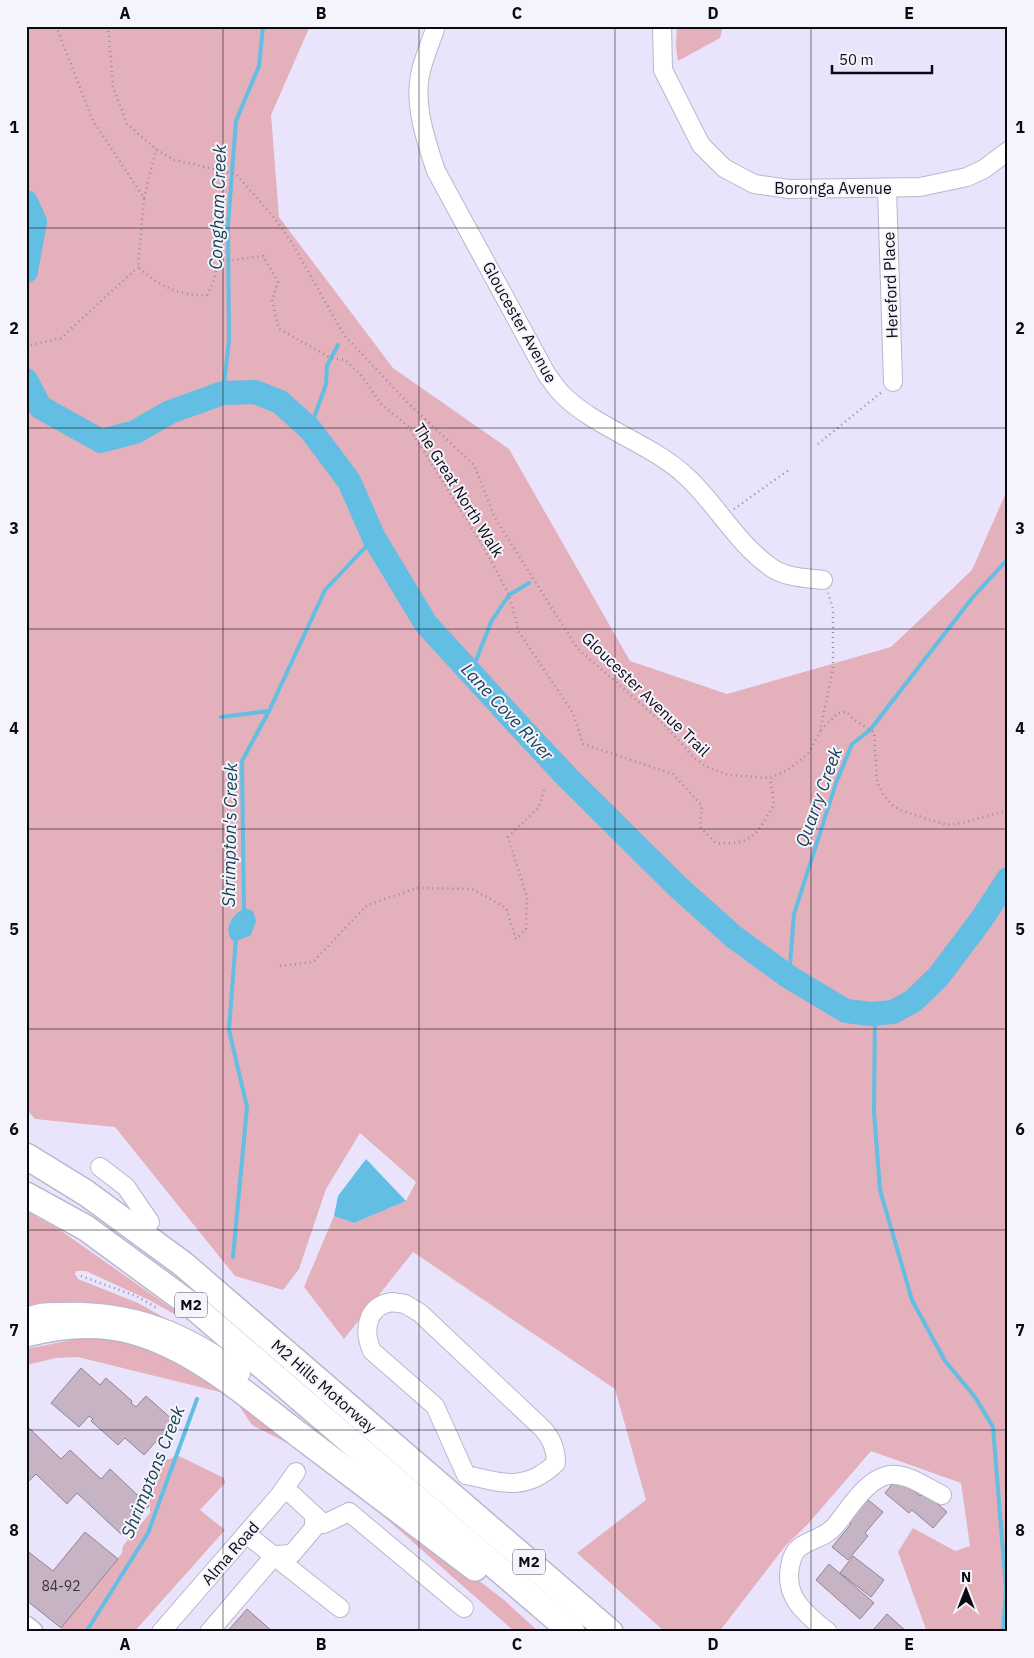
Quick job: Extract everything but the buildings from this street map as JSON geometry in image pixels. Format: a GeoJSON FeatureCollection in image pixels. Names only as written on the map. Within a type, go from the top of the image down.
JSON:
{"type":"FeatureCollection","features":[{"type":"Feature","properties":{"kind":"highway","name":"M2"},"geometry":{"type":"LineString","coordinates":[[26,1137],[122,1200],[150,1222],[183,1264]]}},
{"type":"Feature","properties":{"kind":"highway","name":"M2 Hills Motorway"},"geometry":{"type":"LineString","coordinates":[[26,1156],[100,1203],[183,1264],[610,1632]]}},
{"type":"Feature","properties":{"kind":"highway","name":"M2 Hills Motorway"},"geometry":{"type":"LineString","coordinates":[[26,1195],[86,1228],[195,1308],[572,1632]]}},
{"type":"Feature","properties":{"kind":"highway"},"geometry":{"type":"LineString","coordinates":[[26,1334],[60,1327],[92,1326],[134,1332],[177,1348],[260,1404],[559,1632]]}},
{"type":"Feature","properties":{"kind":"main road"},"geometry":{"type":"LineString","coordinates":[[26,1627],[32,1632]]}},
{"type":"Feature","properties":{"kind":"street","name":"Gloucester Avenue"},"geometry":{"type":"LineString","coordinates":[[436,26],[420,76],[421,121],[427,146],[436,171],[547,375],[561,394],[577,407],[670,462],[687,476],[750,552],[774,570],[797,577],[824,580]]}},
{"type":"Feature","properties":{"kind":"street","name":"Boronga Avenue"},"geometry":{"type":"LineString","coordinates":[[662,26],[661,57],[665,76],[701,146],[724,168],[746,181],[771,188],[887,189],[920,187],[967,177],[984,169],[1008,151]]}},
{"type":"Feature","properties":{"kind":"street","name":"Hereford Place"},"geometry":{"type":"LineString","coordinates":[[887,189],[894,382]]}},
{"type":"Feature","properties":{"kind":"street"},"geometry":{"type":"LineString","coordinates":[[100,1167],[126,1187],[150,1222]]}},
{"type":"Feature","properties":{"kind":"street"},"geometry":{"type":"LineString","coordinates":[[383,1304],[405,1304],[420,1313],[544,1429],[552,1441],[556,1463],[544,1474],[532,1481],[517,1483],[498,1482],[466,1475],[435,1406],[372,1352],[366,1339],[367,1324],[375,1310],[383,1304]]}},
{"type":"Feature","properties":{"kind":"street"},"geometry":{"type":"LineString","coordinates":[[26,1319],[34,1314],[78,1312],[99,1312],[135,1319],[200,1344],[241,1373]]}},
{"type":"Feature","properties":{"kind":"street","name":"Alma Road"},"geometry":{"type":"LineString","coordinates":[[161,1632],[246,1534],[296,1472]]}},
{"type":"Feature","properties":{"kind":"street"},"geometry":{"type":"LineString","coordinates":[[448,1492],[466,1475]]}},
{"type":"Feature","properties":{"kind":"street"},"geometry":{"type":"LineString","coordinates":[[828,1632],[801,1608],[791,1591],[789,1575],[792,1559],[799,1547],[826,1536],[857,1498],[881,1478],[890,1475],[905,1477],[942,1494]]}},
{"type":"Feature","properties":{"kind":"street"},"geometry":{"type":"LineString","coordinates":[[284,1488],[324,1524],[349,1512],[464,1608]]}},
{"type":"Feature","properties":{"kind":"street"},"geometry":{"type":"LineString","coordinates":[[209,1632],[275,1555],[292,1554],[314,1528],[314,1515]]}},
{"type":"Feature","properties":{"kind":"street"},"geometry":{"type":"LineString","coordinates":[[246,1534],[340,1608]]}},
{"type":"Feature","properties":{"kind":"path"},"geometry":{"type":"LineString","coordinates":[[56,26],[93,121],[144,198]]}},
{"type":"Feature","properties":{"kind":"path","name":"Gloucester Avenue Trail"},"geometry":{"type":"LineString","coordinates":[[108,26],[113,87],[127,124],[156,149],[174,160],[236,174],[292,243],[344,335],[409,404],[474,465],[496,518],[578,648],[664,724],[694,758],[709,768],[728,775],[770,778]]}},
{"type":"Feature","properties":{"kind":"path"},"geometry":{"type":"LineString","coordinates":[[26,346],[61,338],[138,267],[144,198],[156,149]]}},
{"type":"Feature","properties":{"kind":"path","name":"The Great North Walk"},"geometry":{"type":"LineString","coordinates":[[138,267],[155,282],[190,296],[207,295],[213,283],[219,262],[232,258],[263,256],[278,282],[272,300],[279,329],[331,358],[345,360],[361,375],[381,404],[408,426],[485,549],[509,595],[519,632],[573,712],[583,744],[673,774],[702,806],[700,827],[716,843],[737,844],[753,837],[774,805],[770,778]]}},
{"type":"Feature","properties":{"kind":"path"},"geometry":{"type":"LineString","coordinates":[[818,444],[894,382]]}},
{"type":"Feature","properties":{"kind":"path"},"geometry":{"type":"LineString","coordinates":[[722,517],[790,470]]}},
{"type":"Feature","properties":{"kind":"path"},"geometry":{"type":"LineString","coordinates":[[820,732],[833,668],[833,610],[824,580]]}},
{"type":"Feature","properties":{"kind":"path"},"geometry":{"type":"LineString","coordinates":[[770,778],[788,770],[808,754],[820,732],[838,713],[846,712],[854,720],[874,732],[877,782],[883,794],[892,805],[902,811],[947,825],[962,823],[1008,810]]}},
{"type":"Feature","properties":{"kind":"path"},"geometry":{"type":"LineString","coordinates":[[280,966],[313,962],[366,905],[417,888],[472,889],[506,908],[516,939],[526,929],[527,897],[508,837],[539,807],[544,790]]}},
{"type":"Feature","properties":{"kind":"path"},"geometry":{"type":"LineString","coordinates":[[81,1276],[136,1296],[166,1314]]}},
{"type":"Feature","properties":{"kind":"shaded area"},"geometry":{"type":"Polygon","coordinates":[[[26,26],[310,26],[271,115],[279,217],[393,368],[509,449],[630,661],[727,694],[891,647],[972,570],[1008,488],[1008,1632],[927,1632],[898,1552],[913,1528],[955,1551],[970,1546],[961,1483],[871,1451],[807,1525],[786,1545],[719,1632],[665,1632],[577,1553],[646,1500],[615,1389],[413,1252],[344,1339],[304,1287],[334,1216],[354,1223],[406,1201],[416,1182],[360,1133],[326,1189],[299,1269],[283,1290],[235,1276],[115,1127],[35,1119],[26,1109],[26,26]]]}},
{"type":"Feature","properties":{"kind":"shaded area"},"geometry":{"type":"Polygon","coordinates":[[[677,26],[723,26],[720,38],[678,61],[676,47],[677,26]]]}},
{"type":"Feature","properties":{"kind":"shaded area"},"geometry":{"type":"Polygon","coordinates":[[[26,1211],[57,1228],[178,1313],[176,1315],[151,1301],[86,1271],[76,1271],[75,1274],[78,1279],[138,1303],[172,1322],[173,1326],[26,1310],[26,1211]]]}},
{"type":"Feature","properties":{"kind":"shaded area"},"geometry":{"type":"Polygon","coordinates":[[[77,1339],[110,1339],[143,1346],[172,1356],[235,1393],[504,1600],[539,1632],[515,1632],[329,1468],[302,1455],[303,1451],[252,1425],[232,1395],[78,1357],[56,1358],[26,1365],[26,1349],[77,1339]]]}},
{"type":"Feature","properties":{"kind":"shaded area"},"geometry":{"type":"Polygon","coordinates":[[[179,1456],[224,1478],[225,1483],[200,1510],[225,1530],[134,1632],[66,1632],[61,1628],[122,1553],[123,1546],[150,1513],[148,1479],[163,1461],[179,1456]]]}},
{"type":"Feature","properties":{"kind":"water"},"geometry":{"type":"Polygon","coordinates":[[[245,908],[253,911],[256,921],[251,935],[234,942],[229,932],[230,922],[236,914],[245,908]]]}},
{"type":"Feature","properties":{"kind":"water"},"geometry":{"type":"Polygon","coordinates":[[[366,1159],[406,1201],[354,1223],[334,1216],[338,1196],[366,1159]]]}},
{"type":"Feature","properties":{"kind":"waterway","name":"Congham Creek"},"geometry":{"type":"LineString","coordinates":[[223,393],[229,341],[228,225],[236,121],[259,66],[263,26]]}},
{"type":"Feature","properties":{"kind":"waterway","name":"Lane Cove River"},"geometry":{"type":"LineString","coordinates":[[26,202],[35,222],[26,271]]}},
{"type":"Feature","properties":{"kind":"waterway"},"geometry":{"type":"LineString","coordinates":[[310,429],[326,384],[327,366],[338,345]]}},
{"type":"Feature","properties":{"kind":"waterway","name":"Lane Cove River"},"geometry":{"type":"LineString","coordinates":[[26,380],[40,407],[101,441],[135,432],[170,412],[223,393],[255,392],[280,402],[310,429],[349,481],[374,538],[426,624],[524,731],[567,777],[678,887],[734,937],[789,977],[846,1011],[871,1014],[893,1012],[913,1001],[938,977],[981,920],[1008,879]]}},
{"type":"Feature","properties":{"kind":"waterway","name":"Shrimpton's Creek"},"geometry":{"type":"LineString","coordinates":[[244,912],[242,761],[269,711],[325,590],[374,538]]}},
{"type":"Feature","properties":{"kind":"waterway","name":"Quarry Creek"},"geometry":{"type":"LineString","coordinates":[[789,977],[794,914],[836,783],[852,744],[870,730],[973,597],[1008,559]]}},
{"type":"Feature","properties":{"kind":"waterway"},"geometry":{"type":"LineString","coordinates":[[471,673],[491,622],[509,595],[529,583]]}},
{"type":"Feature","properties":{"kind":"waterway"},"geometry":{"type":"LineString","coordinates":[[221,717],[269,711]]}},
{"type":"Feature","properties":{"kind":"waterway","name":"Shrimpton's Creek"},"geometry":{"type":"LineString","coordinates":[[233,1257],[247,1107],[229,1030],[236,938]]}},
{"type":"Feature","properties":{"kind":"waterway"},"geometry":{"type":"LineString","coordinates":[[875,1013],[874,1112],[880,1190],[912,1300],[945,1361],[975,1397],[993,1427],[1006,1589],[1003,1632]]}},
{"type":"Feature","properties":{"kind":"waterway","name":"Shrimptons Creek"},"geometry":{"type":"LineString","coordinates":[[86,1632],[148,1533],[197,1399]]}}]}
